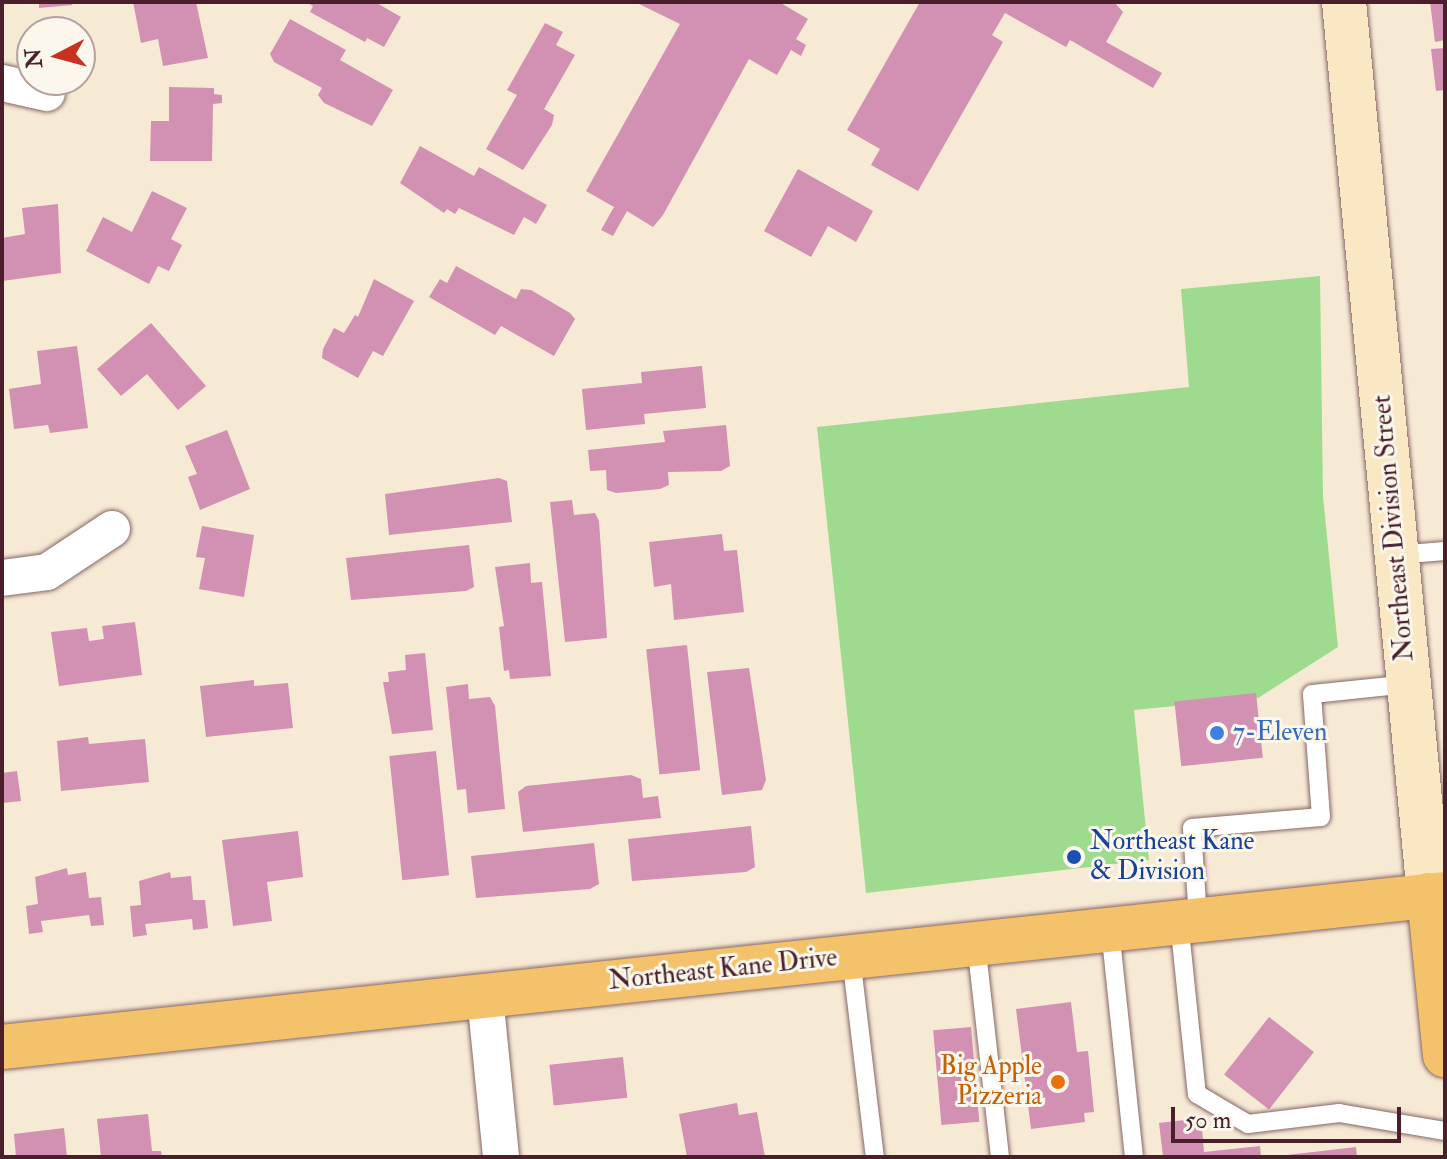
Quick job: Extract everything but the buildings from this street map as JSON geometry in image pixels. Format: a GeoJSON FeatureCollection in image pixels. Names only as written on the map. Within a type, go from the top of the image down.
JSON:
{"type":"FeatureCollection","features":[{"type":"Feature","properties":{"kind":"main road","name":"Northeast Kane Drive"},"geometry":{"type":"LineString","coordinates":[[2,1047],[1437,894]]}},
{"type":"Feature","properties":{"kind":"main road","name":"Northeast Division Street"},"geometry":{"type":"LineString","coordinates":[[1437,894],[1445,1055]]}},
{"type":"Feature","properties":{"kind":"street","name":"Northeast Division Street"},"geometry":{"type":"LineString","coordinates":[[1344,2],[1408,684],[1437,894]]}},
{"type":"Feature","properties":{"kind":"street"},"geometry":{"type":"LineString","coordinates":[[2,578],[47,572],[112,529]]}},
{"type":"Feature","properties":{"kind":"street"},"geometry":{"type":"LineString","coordinates":[[485,996],[501,1157]]}},
{"type":"Feature","properties":{"kind":"lane"},"geometry":{"type":"LineString","coordinates":[[1396,555],[1445,551]]}},
{"type":"Feature","properties":{"kind":"lane"},"geometry":{"type":"LineString","coordinates":[[1408,684],[1312,694],[1321,817],[1192,828],[1189,920],[1197,1094],[1248,1124],[1339,1113],[1445,1131]]}},
{"type":"Feature","properties":{"kind":"lane"},"geometry":{"type":"LineString","coordinates":[[1110,929],[1134,1157]]}},
{"type":"Feature","properties":{"kind":"lane"},"geometry":{"type":"LineString","coordinates":[[976,943],[1000,1157]]}},
{"type":"Feature","properties":{"kind":"lane"},"geometry":{"type":"LineString","coordinates":[[851,957],[875,1157]]}},
{"type":"Feature","properties":{"kind":"green space"},"geometry":{"type":"Polygon","coordinates":[[[1320,276],[1323,496],[1338,647],[1258,698],[1134,710],[1149,860],[866,893],[817,427],[1189,387],[1181,289],[1320,276]]]}},
{"type":"Feature","properties":{"kind":"place","name":"7-Eleven"},"geometry":{"type":"Point","coordinates":[1217,733]}},
{"type":"Feature","properties":{"kind":"place","name":"Northeast Kane & Division"},"geometry":{"type":"Point","coordinates":[1074,857]}},
{"type":"Feature","properties":{"kind":"place","name":"Big Apple Pizzeria"},"geometry":{"type":"Point","coordinates":[1058,1082]}}]}
